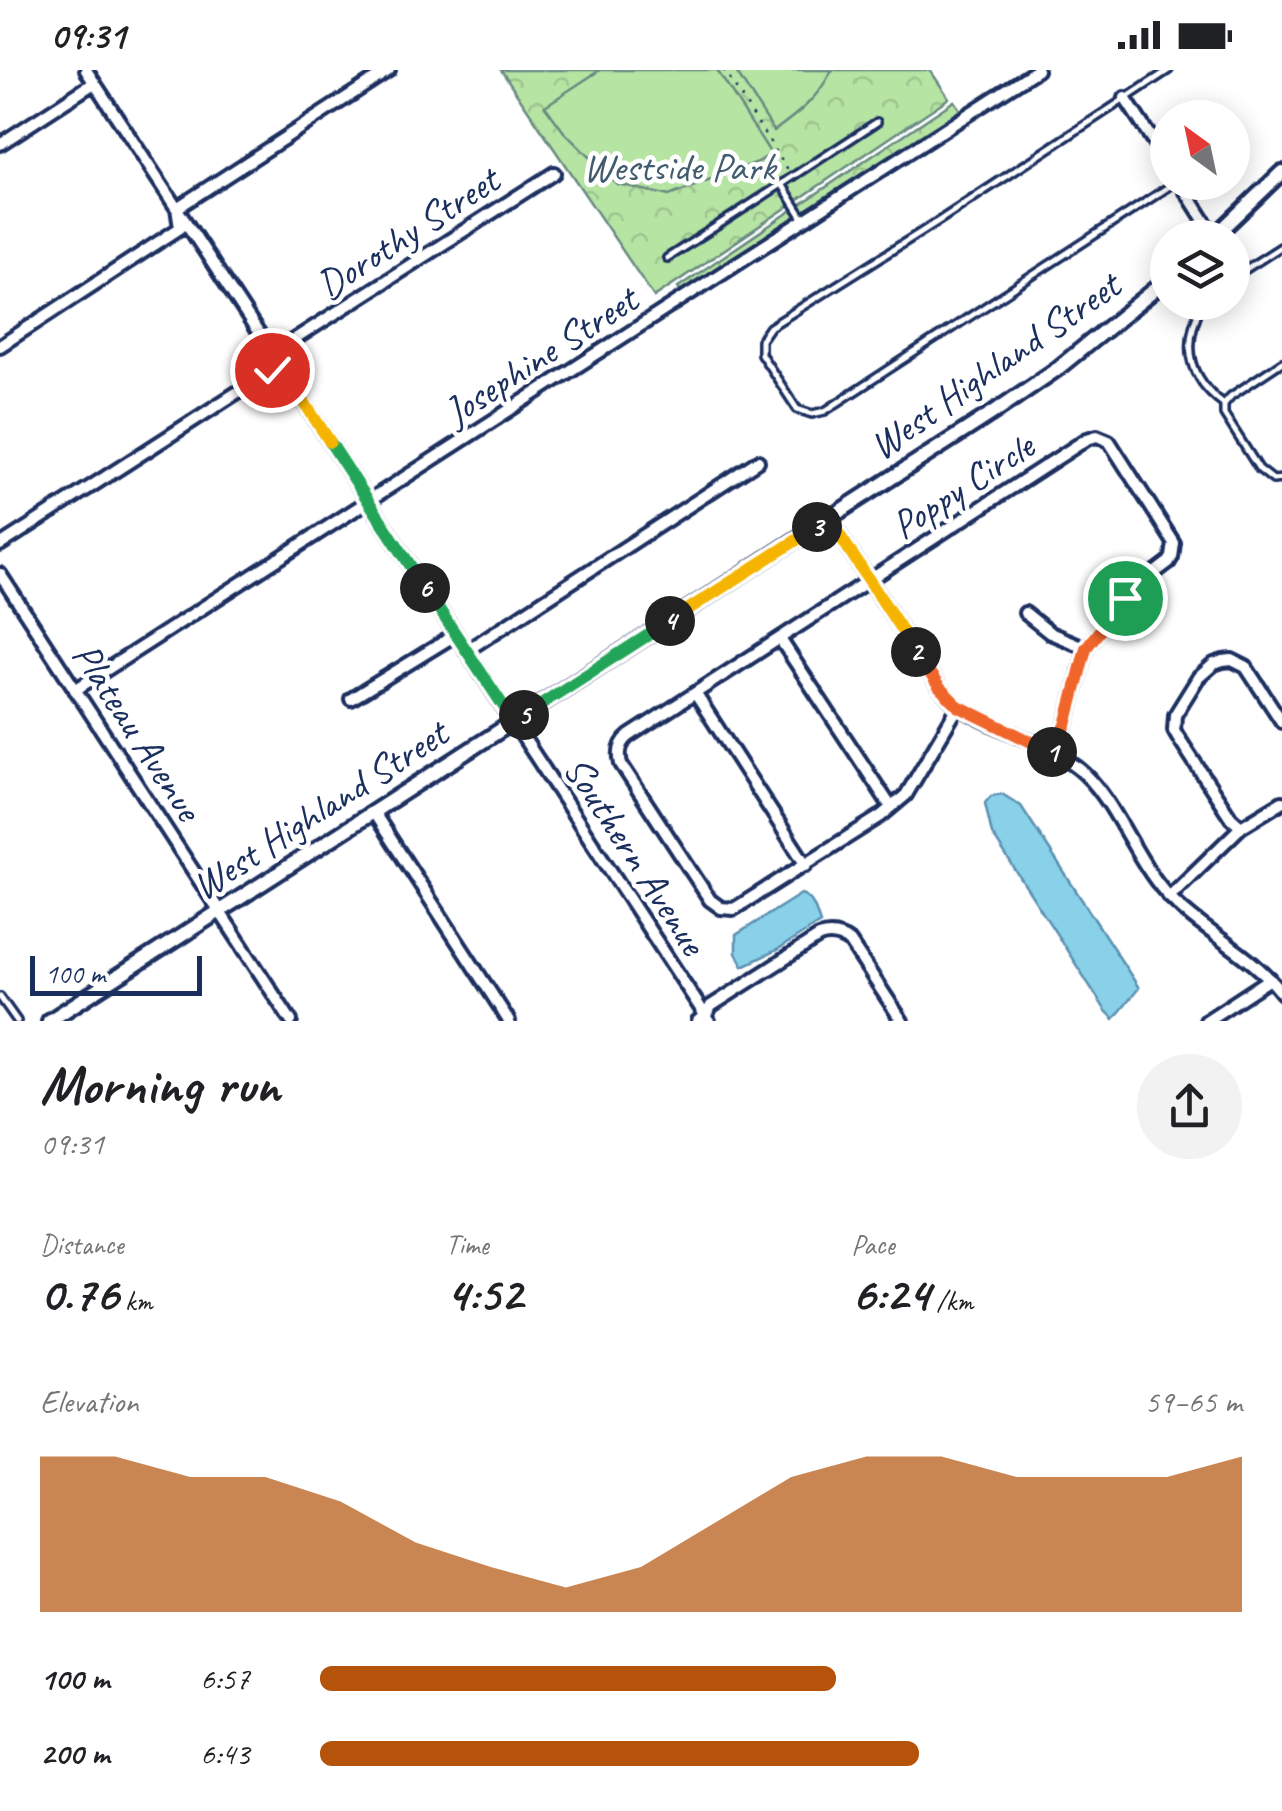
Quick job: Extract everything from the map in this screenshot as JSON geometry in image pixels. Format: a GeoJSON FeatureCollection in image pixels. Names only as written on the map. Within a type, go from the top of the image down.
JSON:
{"type":"FeatureCollection","features":[{"type":"Feature","properties":{"kind":"street","name":"Southern Avenue"},"geometry":{"type":"LineString","coordinates":[[86,70],[704,1019]]}},
{"type":"Feature","properties":{"kind":"street"},"geometry":{"type":"LineString","coordinates":[[0,346],[180,228],[177,208],[389,70]]}},
{"type":"Feature","properties":{"kind":"street","name":"Josephine Street"},"geometry":{"type":"LineString","coordinates":[[75,690],[1037,70]]}},
{"type":"Feature","properties":{"kind":"street"},"geometry":{"type":"LineString","coordinates":[[0,144],[94,82]]}},
{"type":"Feature","properties":{"kind":"street"},"geometry":{"type":"LineString","coordinates":[[1126,98],[1150,136]]}},
{"type":"Feature","properties":{"kind":"street"},"geometry":{"type":"LineString","coordinates":[[1231,220],[1282,172]]}},
{"type":"Feature","properties":{"kind":"street","name":"Dorothy Street"},"geometry":{"type":"LineString","coordinates":[[0,545],[272,370],[281,348],[554,174]]}},
{"type":"Feature","properties":{"kind":"street","name":"West Highland Street"},"geometry":{"type":"LineString","coordinates":[[54,1020],[829,519],[1056,368],[1150,295]]}},
{"type":"Feature","properties":{"kind":"street","name":"Poppy Circle"},"geometry":{"type":"LineString","coordinates":[[958,706],[911,789],[892,807],[740,907],[727,910],[710,900],[619,756],[623,741],[1087,439],[1098,436],[1110,441],[1174,542],[1174,549],[1169,562],[1132,590],[1086,648],[1066,725],[1052,752]]}},
{"type":"Feature","properties":{"kind":"street"},"geometry":{"type":"LineString","coordinates":[[466,650],[758,461]]}},
{"type":"Feature","properties":{"kind":"street"},"geometry":{"type":"LineString","coordinates":[[829,519],[933,678],[958,706],[1076,766],[1100,792],[1169,896],[1184,912],[1239,952],[1282,993]]}},
{"type":"Feature","properties":{"kind":"street","name":"Plateau Avenue"},"geometry":{"type":"LineString","coordinates":[[0,574],[291,1021]]}},
{"type":"Feature","properties":{"kind":"street"},"geometry":{"type":"LineString","coordinates":[[1025,613],[1050,633],[1086,648]]}},
{"type":"Feature","properties":{"kind":"street"},"geometry":{"type":"LineString","coordinates":[[351,699],[455,635]]}},
{"type":"Feature","properties":{"kind":"street"},"geometry":{"type":"LineString","coordinates":[[780,639],[892,807]]}},
{"type":"Feature","properties":{"kind":"street"},"geometry":{"type":"LineString","coordinates":[[1241,827],[1231,818],[1178,737],[1174,730],[1175,715],[1198,678],[1214,664],[1232,660],[1246,667],[1282,722]]}},
{"type":"Feature","properties":{"kind":"street"},"geometry":{"type":"LineString","coordinates":[[695,694],[806,864]]}},
{"type":"Feature","properties":{"kind":"street"},"geometry":{"type":"LineString","coordinates":[[1169,896],[1241,827],[1282,802]]}},
{"type":"Feature","properties":{"kind":"street"},"geometry":{"type":"LineString","coordinates":[[374,813],[509,1021]]}},
{"type":"Feature","properties":{"kind":"street"},"geometry":{"type":"LineString","coordinates":[[704,1019],[711,1006],[827,934],[844,937],[854,946],[902,1021]]}},
{"type":"Feature","properties":{"kind":"street"},"geometry":{"type":"LineString","coordinates":[[1206,1021],[1270,979]]}},
{"type":"Feature","properties":{"kind":"lane"},"geometry":{"type":"LineString","coordinates":[[1150,200],[825,410],[812,414],[797,409],[760,354],[761,340],[770,327],[1170,70]]}},
{"type":"Feature","properties":{"kind":"lane"},"geometry":{"type":"LineString","coordinates":[[667,258],[877,122]]}},
{"type":"Feature","properties":{"kind":"lane"},"geometry":{"type":"LineString","coordinates":[[782,184],[805,220]]}},
{"type":"Feature","properties":{"kind":"lane"},"geometry":{"type":"LineString","coordinates":[[1250,266],[1282,246]]}},
{"type":"Feature","properties":{"kind":"lane"},"geometry":{"type":"LineString","coordinates":[[1196,320],[1191,360],[1204,387],[1224,404]]}},
{"type":"Feature","properties":{"kind":"lane"},"geometry":{"type":"LineString","coordinates":[[1282,362],[1224,404],[1224,414],[1259,470],[1273,480],[1282,479]]}},
{"type":"Feature","properties":{"kind":"lane"},"geometry":{"type":"LineString","coordinates":[[0,997],[16,1021]]}},
{"type":"Feature","properties":{"kind":"path"},"geometry":{"type":"LineString","coordinates":[[724,70],[793,177]]}},
{"type":"Feature","properties":{"kind":"green space","name":"Westside Park"},"geometry":{"type":"Polygon","coordinates":[[[501,70],[930,70],[949,98],[654,297],[501,70]]]}},
{"type":"Feature","properties":{"kind":"green space"},"geometry":{"type":"Polygon","coordinates":[[[600,70],[717,70],[771,154],[669,196],[617,184],[564,132],[545,106],[600,70]]]}},
{"type":"Feature","properties":{"kind":"green space"},"geometry":{"type":"Polygon","coordinates":[[[735,70],[832,70],[807,104],[774,131],[735,70]]]}},
{"type":"Feature","properties":{"kind":"green space"},"geometry":{"type":"Polygon","coordinates":[[[954,101],[961,111],[681,292],[678,287],[954,101]]]}},
{"type":"Feature","properties":{"kind":"water"},"geometry":{"type":"Polygon","coordinates":[[[1002,794],[1021,806],[1139,988],[1114,1019],[992,834],[985,803],[991,796],[1002,794]]]}},
{"type":"Feature","properties":{"kind":"water"},"geometry":{"type":"Polygon","coordinates":[[[801,894],[812,902],[820,923],[743,966],[736,953],[736,935],[801,894]]]}},
{"type":"Feature","properties":{"kind":"route"},"geometry":{"type":"LineString","coordinates":[[272,370],[276,359],[514,722],[829,519],[939,687],[958,706],[1052,752],[1066,725],[1086,648],[1125,598]]}}]}
